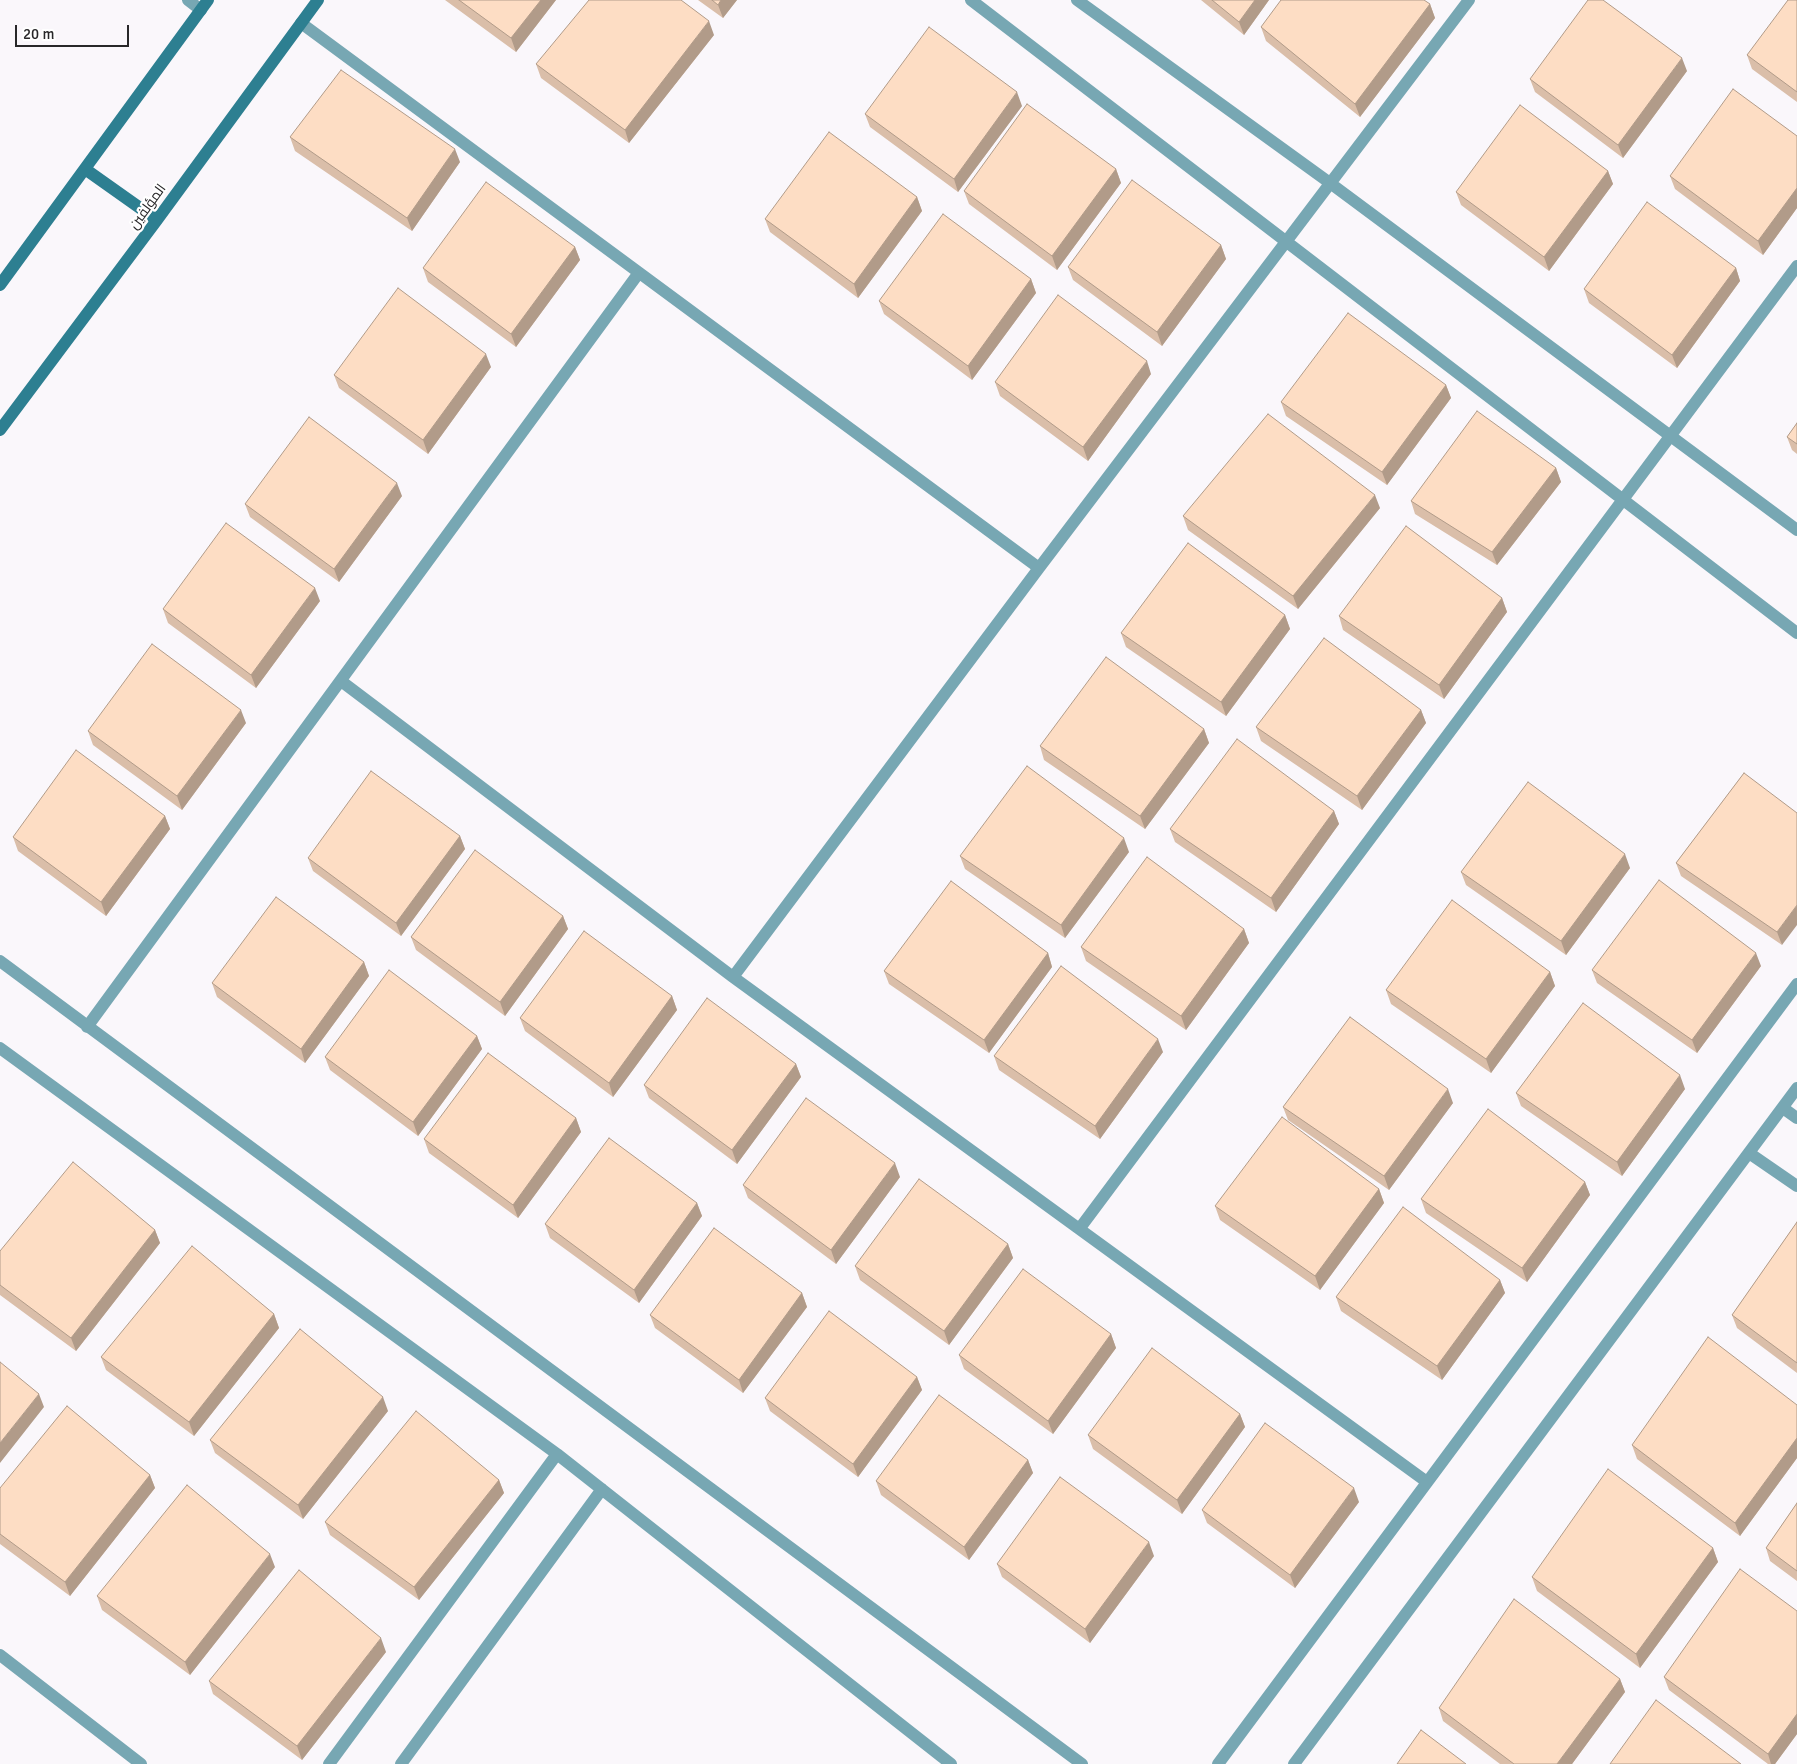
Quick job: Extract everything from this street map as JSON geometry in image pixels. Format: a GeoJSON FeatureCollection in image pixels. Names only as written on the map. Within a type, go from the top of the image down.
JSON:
{"type":"FeatureCollection","features":[{"type":"Feature","properties":{"kind":"street"},"geometry":{"type":"LineString","coordinates":[[0,286],[205,5],[188,0]]}},
{"type":"Feature","properties":{"kind":"street","name":"المؤلفين"},"geometry":{"type":"LineString","coordinates":[[0,430],[318,0]]}},
{"type":"Feature","properties":{"kind":"street"},"geometry":{"type":"LineString","coordinates":[[971,0],[1797,633]]}},
{"type":"Feature","properties":{"kind":"street"},"geometry":{"type":"LineString","coordinates":[[1077,0],[1330,183],[1797,530]]}},
{"type":"Feature","properties":{"kind":"street"},"geometry":{"type":"LineString","coordinates":[[733,977],[1039,568],[1469,0]]}},
{"type":"Feature","properties":{"kind":"street"},"geometry":{"type":"LineString","coordinates":[[301,23],[638,274],[1039,568]]}},
{"type":"Feature","properties":{"kind":"street"},"geometry":{"type":"LineString","coordinates":[[85,168],[157,220]]}},
{"type":"Feature","properties":{"kind":"street"},"geometry":{"type":"LineString","coordinates":[[1080,1228],[1797,266]]}},
{"type":"Feature","properties":{"kind":"street"},"geometry":{"type":"LineString","coordinates":[[87,1027],[638,274]]}},
{"type":"Feature","properties":{"kind":"street"},"geometry":{"type":"LineString","coordinates":[[341,680],[733,977],[1427,1482]]}},
{"type":"Feature","properties":{"kind":"street"},"geometry":{"type":"LineString","coordinates":[[0,961],[1082,1764]]}},
{"type":"Feature","properties":{"kind":"street"},"geometry":{"type":"LineString","coordinates":[[1218,1764],[1797,984]]}},
{"type":"Feature","properties":{"kind":"street"},"geometry":{"type":"LineString","coordinates":[[0,1048],[557,1454],[951,1764]]}},
{"type":"Feature","properties":{"kind":"street"},"geometry":{"type":"LineString","coordinates":[[1294,1764],[1797,1088]]}},
{"type":"Feature","properties":{"kind":"street"},"geometry":{"type":"LineString","coordinates":[[1782,1108],[1797,1118]]}},
{"type":"Feature","properties":{"kind":"street"},"geometry":{"type":"LineString","coordinates":[[1749,1153],[1797,1186]]}},
{"type":"Feature","properties":{"kind":"street"},"geometry":{"type":"LineString","coordinates":[[329,1764],[557,1454]]}},
{"type":"Feature","properties":{"kind":"street"},"geometry":{"type":"LineString","coordinates":[[401,1764],[602,1489]]}},
{"type":"Feature","properties":{"kind":"street"},"geometry":{"type":"LineString","coordinates":[[0,1655],[141,1764]]}},
{"type":"Feature","properties":{"kind":"building"},"geometry":{"type":"Polygon","coordinates":[[[459,0],[541,0],[511,38],[459,0]]]}},
{"type":"Feature","properties":{"kind":"building"},"geometry":{"type":"Polygon","coordinates":[[[589,0],[681,0],[709,21],[625,130],[536,64],[589,0]]]}},
{"type":"Feature","properties":{"kind":"building"},"geometry":{"type":"Polygon","coordinates":[[[712,0],[721,0],[718,5],[712,0]]]}},
{"type":"Feature","properties":{"kind":"building"},"geometry":{"type":"Polygon","coordinates":[[[1212,0],[1255,0],[1239,22],[1212,0]]]}},
{"type":"Feature","properties":{"kind":"building"},"geometry":{"type":"Polygon","coordinates":[[[1281,0],[1424,0],[1430,4],[1355,104],[1261,27],[1281,0]]]}},
{"type":"Feature","properties":{"kind":"building"},"geometry":{"type":"Polygon","coordinates":[[[1588,0],[1603,0],[1682,58],[1618,145],[1530,79],[1588,0]]]}},
{"type":"Feature","properties":{"kind":"building"},"geometry":{"type":"Polygon","coordinates":[[[1788,0],[1797,0],[1797,92],[1747,55],[1788,0]]]}},
{"type":"Feature","properties":{"kind":"building"},"geometry":{"type":"Polygon","coordinates":[[[929,27],[1017,92],[954,179],[865,114],[929,27]]]}},
{"type":"Feature","properties":{"kind":"building"},"geometry":{"type":"Polygon","coordinates":[[[341,70],[455,149],[407,218],[290,137],[341,70]]]}},
{"type":"Feature","properties":{"kind":"building"},"geometry":{"type":"Polygon","coordinates":[[[1733,89],[1797,136],[1797,188],[1758,241],[1670,176],[1733,89]]]}},
{"type":"Feature","properties":{"kind":"building"},"geometry":{"type":"Polygon","coordinates":[[[1027,104],[1116,169],[1052,256],[964,191],[1027,104]]]}},
{"type":"Feature","properties":{"kind":"building"},"geometry":{"type":"Polygon","coordinates":[[[1520,105],[1608,171],[1544,257],[1456,192],[1520,105]]]}},
{"type":"Feature","properties":{"kind":"building"},"geometry":{"type":"Polygon","coordinates":[[[829,132],[917,197],[854,284],[765,219],[829,132]]]}},
{"type":"Feature","properties":{"kind":"building"},"geometry":{"type":"Polygon","coordinates":[[[1132,180],[1221,245],[1157,332],[1068,267],[1132,180]]]}},
{"type":"Feature","properties":{"kind":"building"},"geometry":{"type":"Polygon","coordinates":[[[486,182],[575,247],[511,334],[423,268],[486,182]]]}},
{"type":"Feature","properties":{"kind":"building"},"geometry":{"type":"Polygon","coordinates":[[[1647,202],[1736,268],[1672,355],[1584,289],[1647,202]]]}},
{"type":"Feature","properties":{"kind":"building"},"geometry":{"type":"Polygon","coordinates":[[[943,214],[1031,279],[968,366],[879,301],[943,214]]]}},
{"type":"Feature","properties":{"kind":"building"},"geometry":{"type":"Polygon","coordinates":[[[398,288],[486,354],[423,440],[334,375],[398,288]]]}},
{"type":"Feature","properties":{"kind":"building"},"geometry":{"type":"Polygon","coordinates":[[[1058,295],[1147,361],[1083,447],[995,382],[1058,295]]]}},
{"type":"Feature","properties":{"kind":"building"},"geometry":{"type":"Polygon","coordinates":[[[1348,313],[1446,385],[1382,472],[1281,402],[1348,313]]]}},
{"type":"Feature","properties":{"kind":"building"},"geometry":{"type":"Polygon","coordinates":[[[1477,411],[1556,468],[1492,552],[1411,501],[1477,411]]]}},
{"type":"Feature","properties":{"kind":"building"},"geometry":{"type":"Polygon","coordinates":[[[1268,414],[1375,495],[1293,596],[1183,516],[1268,414]]]}},
{"type":"Feature","properties":{"kind":"building"},"geometry":{"type":"Polygon","coordinates":[[[309,417],[397,483],[334,569],[245,504],[309,417]]]}},
{"type":"Feature","properties":{"kind":"building"},"geometry":{"type":"Polygon","coordinates":[[[1797,423],[1797,444],[1787,437],[1797,423]]]}},
{"type":"Feature","properties":{"kind":"building"},"geometry":{"type":"Polygon","coordinates":[[[226,523],[315,588],[251,675],[163,609],[226,523]]]}},
{"type":"Feature","properties":{"kind":"building"},"geometry":{"type":"Polygon","coordinates":[[[1406,526],[1502,598],[1439,685],[1339,616],[1406,526]]]}},
{"type":"Feature","properties":{"kind":"building"},"geometry":{"type":"Polygon","coordinates":[[[1188,543],[1285,615],[1221,702],[1121,633],[1188,543]]]}},
{"type":"Feature","properties":{"kind":"building"},"geometry":{"type":"Polygon","coordinates":[[[1324,638],[1421,710],[1357,796],[1256,727],[1324,638]]]}},
{"type":"Feature","properties":{"kind":"building"},"geometry":{"type":"Polygon","coordinates":[[[152,644],[241,710],[177,796],[88,731],[152,644]]]}},
{"type":"Feature","properties":{"kind":"building"},"geometry":{"type":"Polygon","coordinates":[[[1106,657],[1204,729],[1140,816],[1040,746],[1106,657]]]}},
{"type":"Feature","properties":{"kind":"building"},"geometry":{"type":"Polygon","coordinates":[[[1237,739],[1334,811],[1271,898],[1170,829],[1237,739]]]}},
{"type":"Feature","properties":{"kind":"building"},"geometry":{"type":"Polygon","coordinates":[[[76,750],[165,816],[101,902],[13,837],[76,750]]]}},
{"type":"Feature","properties":{"kind":"building"},"geometry":{"type":"Polygon","coordinates":[[[1027,766],[1124,838],[1061,925],[960,856],[1027,766]]]}},
{"type":"Feature","properties":{"kind":"building"},"geometry":{"type":"Polygon","coordinates":[[[371,771],[460,836],[396,923],[308,858],[371,771]]]}},
{"type":"Feature","properties":{"kind":"building"},"geometry":{"type":"Polygon","coordinates":[[[1744,773],[1797,813],[1797,905],[1777,932],[1676,863],[1744,773]]]}},
{"type":"Feature","properties":{"kind":"building"},"geometry":{"type":"Polygon","coordinates":[[[1528,782],[1625,854],[1561,941],[1461,872],[1528,782]]]}},
{"type":"Feature","properties":{"kind":"building"},"geometry":{"type":"Polygon","coordinates":[[[475,850],[563,916],[500,1002],[411,937],[475,850]]]}},
{"type":"Feature","properties":{"kind":"building"},"geometry":{"type":"Polygon","coordinates":[[[1147,857],[1244,929],[1181,1016],[1081,947],[1147,857]]]}},
{"type":"Feature","properties":{"kind":"building"},"geometry":{"type":"Polygon","coordinates":[[[1659,880],[1756,953],[1692,1040],[1592,970],[1659,880]]]}},
{"type":"Feature","properties":{"kind":"building"},"geometry":{"type":"Polygon","coordinates":[[[951,881],[1048,953],[984,1040],[884,971],[951,881]]]}},
{"type":"Feature","properties":{"kind":"building"},"geometry":{"type":"Polygon","coordinates":[[[276,897],[364,962],[301,1049],[212,983],[276,897]]]}},
{"type":"Feature","properties":{"kind":"building"},"geometry":{"type":"Polygon","coordinates":[[[1452,900],[1550,972],[1486,1059],[1386,990],[1452,900]]]}},
{"type":"Feature","properties":{"kind":"building"},"geometry":{"type":"Polygon","coordinates":[[[584,931],[672,996],[609,1083],[520,1018],[584,931]]]}},
{"type":"Feature","properties":{"kind":"building"},"geometry":{"type":"Polygon","coordinates":[[[1061,966],[1158,1039],[1095,1126],[994,1056],[1061,966]]]}},
{"type":"Feature","properties":{"kind":"building"},"geometry":{"type":"Polygon","coordinates":[[[389,970],[477,1036],[413,1122],[325,1057],[389,970]]]}},
{"type":"Feature","properties":{"kind":"building"},"geometry":{"type":"Polygon","coordinates":[[[707,998],[796,1064],[732,1150],[644,1085],[707,998]]]}},
{"type":"Feature","properties":{"kind":"building"},"geometry":{"type":"Polygon","coordinates":[[[1583,1003],[1680,1075],[1617,1162],[1516,1093],[1583,1003]]]}},
{"type":"Feature","properties":{"kind":"building"},"geometry":{"type":"Polygon","coordinates":[[[1350,1017],[1448,1089],[1384,1176],[1283,1107],[1350,1017]]]}},
{"type":"Feature","properties":{"kind":"building"},"geometry":{"type":"Polygon","coordinates":[[[488,1053],[576,1118],[513,1205],[424,1139],[488,1053]]]}},
{"type":"Feature","properties":{"kind":"building"},"geometry":{"type":"Polygon","coordinates":[[[806,1098],[895,1163],[831,1250],[743,1185],[806,1098]]]}},
{"type":"Feature","properties":{"kind":"building"},"geometry":{"type":"Polygon","coordinates":[[[1488,1109],[1585,1182],[1522,1268],[1421,1199],[1488,1109]]]}},
{"type":"Feature","properties":{"kind":"building"},"geometry":{"type":"Polygon","coordinates":[[[1282,1117],[1379,1189],[1315,1276],[1215,1206],[1282,1117]]]}},
{"type":"Feature","properties":{"kind":"building"},"geometry":{"type":"Polygon","coordinates":[[[609,1138],[697,1203],[634,1290],[545,1224],[609,1138]]]}},
{"type":"Feature","properties":{"kind":"building"},"geometry":{"type":"Polygon","coordinates":[[[73,1162],[155,1230],[71,1338],[0,1285],[0,1251],[73,1162]]]}},
{"type":"Feature","properties":{"kind":"building"},"geometry":{"type":"Polygon","coordinates":[[[919,1179],[1008,1244],[944,1331],[855,1266],[919,1179]]]}},
{"type":"Feature","properties":{"kind":"building"},"geometry":{"type":"Polygon","coordinates":[[[1403,1207],[1500,1280],[1437,1366],[1336,1297],[1403,1207]]]}},
{"type":"Feature","properties":{"kind":"building"},"geometry":{"type":"Polygon","coordinates":[[[1797,1222],[1797,1363],[1732,1315],[1797,1222]]]}},
{"type":"Feature","properties":{"kind":"building"},"geometry":{"type":"Polygon","coordinates":[[[714,1228],[802,1293],[739,1380],[650,1315],[714,1228]]]}},
{"type":"Feature","properties":{"kind":"building"},"geometry":{"type":"Polygon","coordinates":[[[192,1246],[274,1314],[189,1422],[101,1357],[192,1246]]]}},
{"type":"Feature","properties":{"kind":"building"},"geometry":{"type":"Polygon","coordinates":[[[1023,1269],[1111,1334],[1048,1421],[959,1355],[1023,1269]]]}},
{"type":"Feature","properties":{"kind":"building"},"geometry":{"type":"Polygon","coordinates":[[[829,1311],[917,1377],[853,1464],[765,1398],[829,1311]]]}},
{"type":"Feature","properties":{"kind":"building"},"geometry":{"type":"Polygon","coordinates":[[[300,1329],[383,1397],[298,1505],[210,1440],[300,1329]]]}},
{"type":"Feature","properties":{"kind":"building"},"geometry":{"type":"Polygon","coordinates":[[[1708,1337],[1797,1405],[1797,1438],[1735,1523],[1632,1445],[1708,1337]]]}},
{"type":"Feature","properties":{"kind":"building"},"geometry":{"type":"Polygon","coordinates":[[[1152,1348],[1240,1414],[1177,1500],[1088,1435],[1152,1348]]]}},
{"type":"Feature","properties":{"kind":"building"},"geometry":{"type":"Polygon","coordinates":[[[0,1362],[39,1394],[0,1443],[0,1362]]]}},
{"type":"Feature","properties":{"kind":"building"},"geometry":{"type":"Polygon","coordinates":[[[939,1395],[1028,1460],[964,1547],[876,1481],[939,1395]]]}},
{"type":"Feature","properties":{"kind":"building"},"geometry":{"type":"Polygon","coordinates":[[[67,1406],[150,1475],[65,1582],[0,1534],[0,1488],[67,1406]]]}},
{"type":"Feature","properties":{"kind":"building"},"geometry":{"type":"Polygon","coordinates":[[[416,1411],[499,1480],[414,1587],[325,1522],[416,1411]]]}},
{"type":"Feature","properties":{"kind":"building"},"geometry":{"type":"Polygon","coordinates":[[[1265,1423],[1354,1488],[1290,1575],[1202,1510],[1265,1423]]]}},
{"type":"Feature","properties":{"kind":"building"},"geometry":{"type":"Polygon","coordinates":[[[1608,1469],[1713,1548],[1636,1654],[1532,1577],[1608,1469]]]}},
{"type":"Feature","properties":{"kind":"building"},"geometry":{"type":"Polygon","coordinates":[[[1060,1477],[1149,1542],[1085,1629],[997,1564],[1060,1477]]]}},
{"type":"Feature","properties":{"kind":"building"},"geometry":{"type":"Polygon","coordinates":[[[187,1485],[270,1554],[185,1662],[97,1596],[187,1485]]]}},
{"type":"Feature","properties":{"kind":"building"},"geometry":{"type":"Polygon","coordinates":[[[1797,1503],[1797,1571],[1766,1548],[1797,1503]]]}},
{"type":"Feature","properties":{"kind":"building"},"geometry":{"type":"Polygon","coordinates":[[[1740,1569],[1797,1611],[1797,1714],[1768,1754],[1664,1677],[1740,1569]]]}},
{"type":"Feature","properties":{"kind":"building"},"geometry":{"type":"Polygon","coordinates":[[[299,1570],[381,1638],[297,1746],[209,1681],[299,1570]]]}},
{"type":"Feature","properties":{"kind":"building"},"geometry":{"type":"Polygon","coordinates":[[[1514,1599],[1620,1679],[1557,1764],[1514,1764],[1439,1708],[1514,1599]]]}},
{"type":"Feature","properties":{"kind":"building"},"geometry":{"type":"Polygon","coordinates":[[[1656,1700],[1741,1764],[1610,1764],[1656,1700]]]}},
{"type":"Feature","properties":{"kind":"building"},"geometry":{"type":"Polygon","coordinates":[[[1421,1730],[1466,1764],[1397,1764],[1421,1730]]]}}]}
